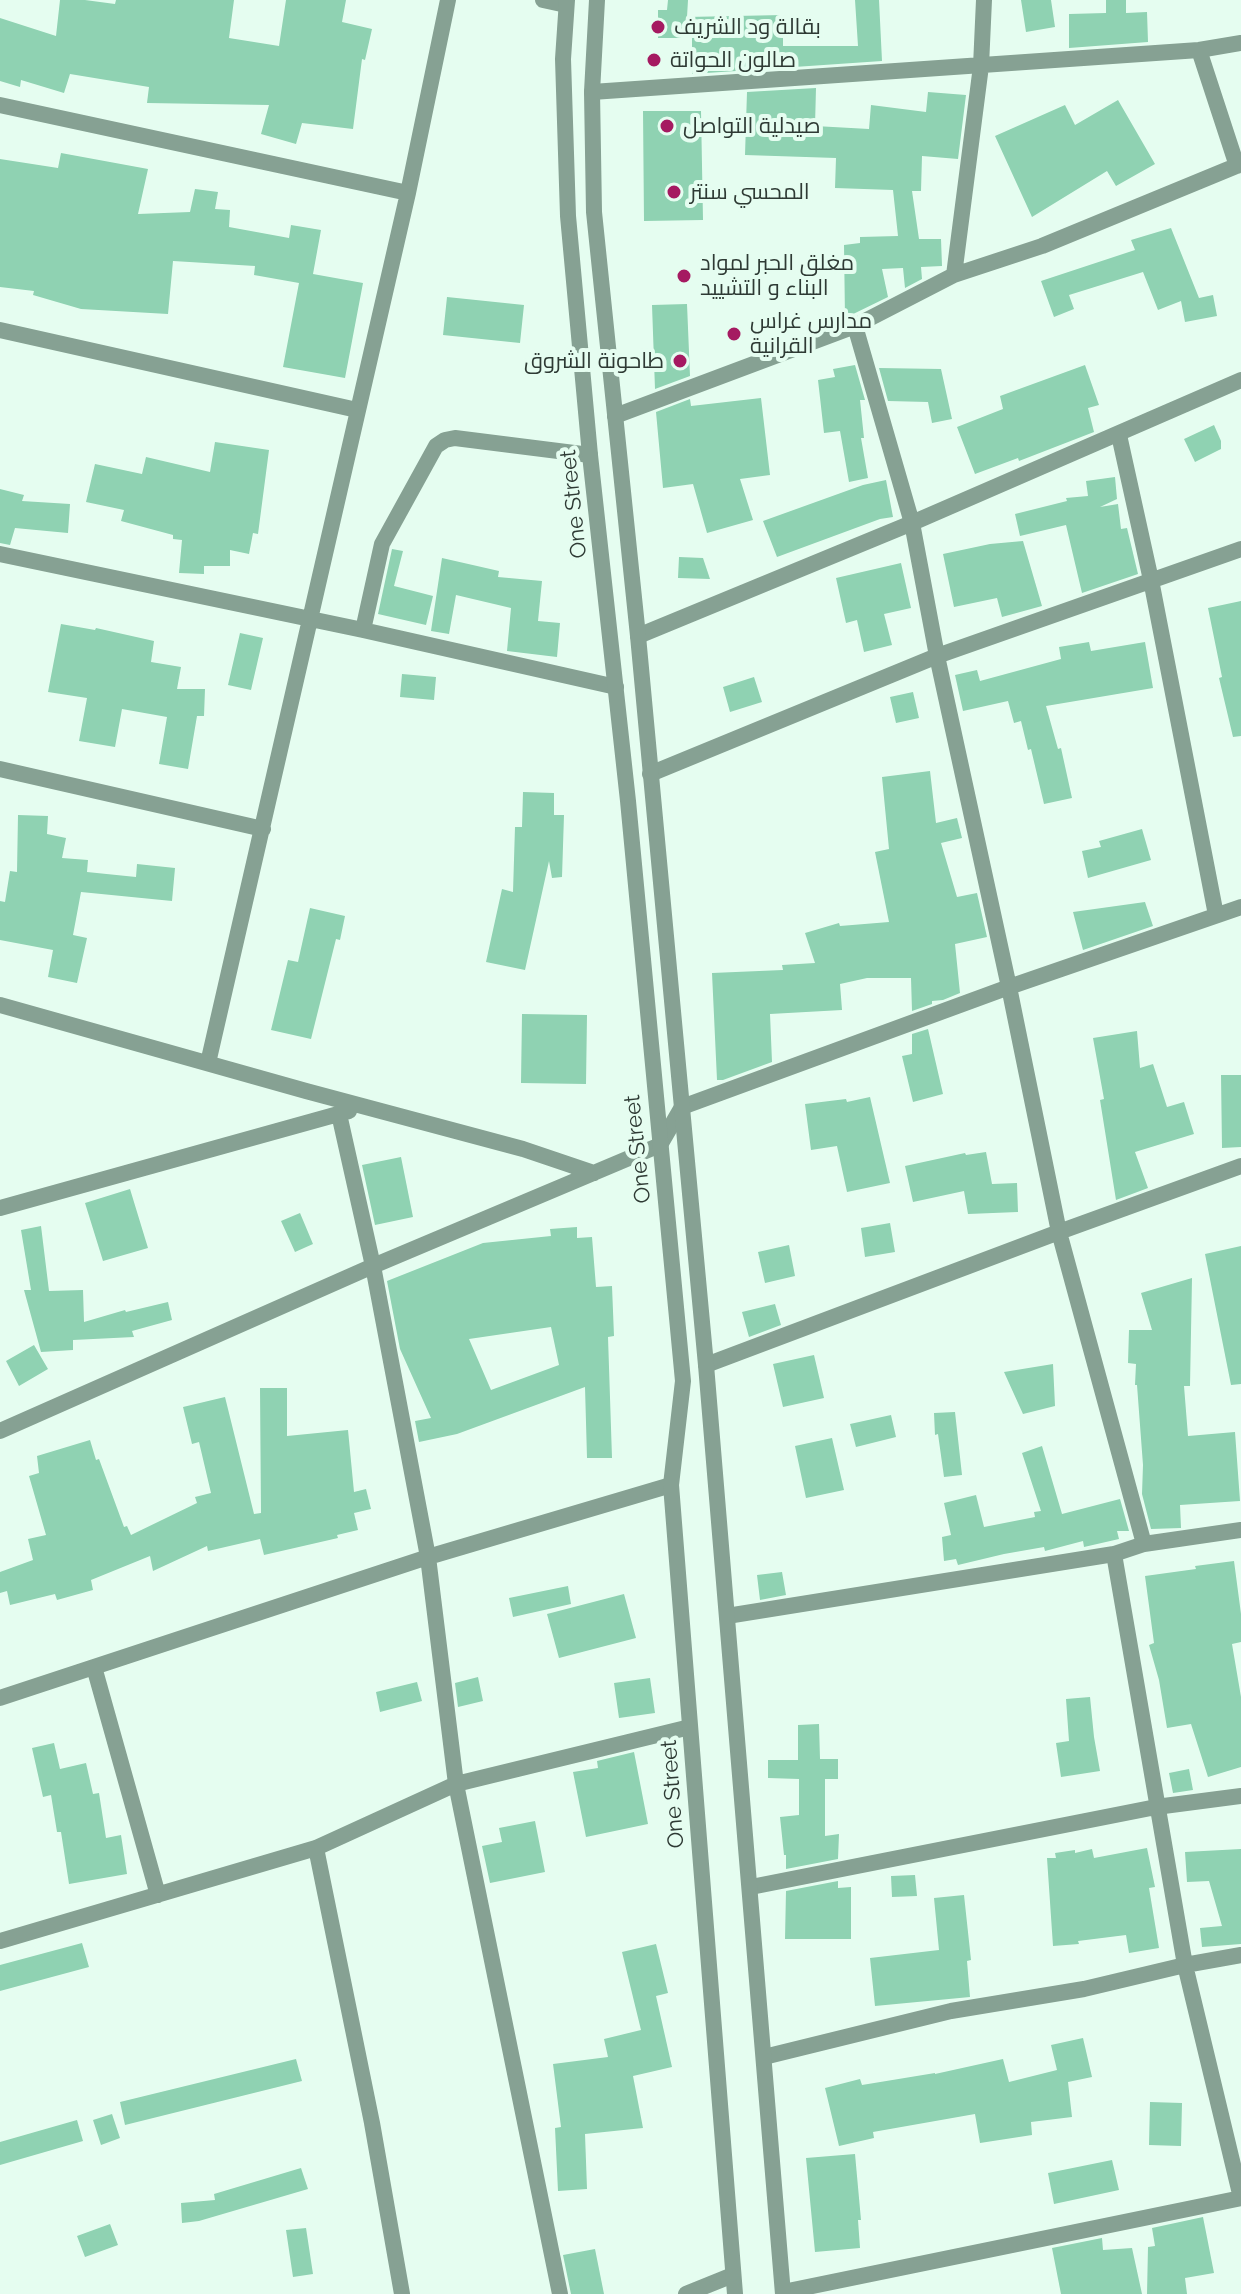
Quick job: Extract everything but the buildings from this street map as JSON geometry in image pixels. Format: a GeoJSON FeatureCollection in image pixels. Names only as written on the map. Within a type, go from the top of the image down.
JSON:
{"type":"FeatureCollection","features":[{"type":"Feature","properties":{"kind":"street"},"geometry":{"type":"LineString","coordinates":[[208,1063],[408,193],[448,0]]}},
{"type":"Feature","properties":{"kind":"street"},"geometry":{"type":"LineString","coordinates":[[543,0],[566,3]]}},
{"type":"Feature","properties":{"kind":"street"},"geometry":{"type":"LineString","coordinates":[[597,0],[592,92],[594,212],[638,636],[706,1365],[783,2293],[1241,2198],[1185,1965],[1114,1554]]}},
{"type":"Feature","properties":{"kind":"street"},"geometry":{"type":"LineString","coordinates":[[954,275],[981,66],[984,0]]}},
{"type":"Feature","properties":{"kind":"street","name":"One Street"},"geometry":{"type":"LineString","coordinates":[[566,3],[563,59],[568,216],[683,1381],[671,1485],[735,2294]]}},
{"type":"Feature","properties":{"kind":"street"},"geometry":{"type":"LineString","coordinates":[[592,92],[1199,50],[1241,43]]}},
{"type":"Feature","properties":{"kind":"street"},"geometry":{"type":"LineString","coordinates":[[586,408],[614,409],[855,326],[954,275],[1042,246],[1239,165],[1199,50]]}},
{"type":"Feature","properties":{"kind":"street"},"geometry":{"type":"LineString","coordinates":[[0,105],[408,193]]}},
{"type":"Feature","properties":{"kind":"street"},"geometry":{"type":"LineString","coordinates":[[855,326],[912,523],[937,656],[1059,1232],[1144,1544]]}},
{"type":"Feature","properties":{"kind":"street"},"geometry":{"type":"LineString","coordinates":[[0,330],[357,410]]}},
{"type":"Feature","properties":{"kind":"street"},"geometry":{"type":"LineString","coordinates":[[638,636],[912,523],[1241,380]]}},
{"type":"Feature","properties":{"kind":"street"},"geometry":{"type":"LineString","coordinates":[[1119,435],[1151,580],[1216,915]]}},
{"type":"Feature","properties":{"kind":"street"},"geometry":{"type":"LineString","coordinates":[[363,630],[382,544],[436,446],[455,438],[590,455]]}},
{"type":"Feature","properties":{"kind":"street"},"geometry":{"type":"LineString","coordinates":[[650,774],[937,656],[1241,549]]}},
{"type":"Feature","properties":{"kind":"street"},"geometry":{"type":"LineString","coordinates":[[0,554],[616,687]]}},
{"type":"Feature","properties":{"kind":"street"},"geometry":{"type":"LineString","coordinates":[[0,769],[263,829]]}},
{"type":"Feature","properties":{"kind":"street"},"geometry":{"type":"LineString","coordinates":[[0,1431],[373,1266],[660,1145],[682,1107],[1009,987],[1241,907]]}},
{"type":"Feature","properties":{"kind":"street"},"geometry":{"type":"LineString","coordinates":[[0,1005],[523,1149],[594,1173]]}},
{"type":"Feature","properties":{"kind":"street"},"geometry":{"type":"LineString","coordinates":[[0,1208],[362,1107]]}},
{"type":"Feature","properties":{"kind":"street"},"geometry":{"type":"LineString","coordinates":[[339,1114],[373,1266],[428,1557],[456,1784],[560,2294]]}},
{"type":"Feature","properties":{"kind":"street"},"geometry":{"type":"LineString","coordinates":[[706,1365],[1241,1166]]}},
{"type":"Feature","properties":{"kind":"street"},"geometry":{"type":"LineString","coordinates":[[0,1698],[428,1557],[671,1485]]}},
{"type":"Feature","properties":{"kind":"street"},"geometry":{"type":"LineString","coordinates":[[727,1616],[1114,1554],[1144,1544],[1241,1530]]}},
{"type":"Feature","properties":{"kind":"street"},"geometry":{"type":"LineString","coordinates":[[94,1667],[158,1895]]}},
{"type":"Feature","properties":{"kind":"street"},"geometry":{"type":"LineString","coordinates":[[0,1941],[316,1848],[456,1784],[690,1727]]}},
{"type":"Feature","properties":{"kind":"street"},"geometry":{"type":"LineString","coordinates":[[751,1887],[1156,1807],[1241,1796]]}},
{"type":"Feature","properties":{"kind":"street"},"geometry":{"type":"LineString","coordinates":[[316,1848],[372,2123],[402,2294]]}},
{"type":"Feature","properties":{"kind":"street"},"geometry":{"type":"LineString","coordinates":[[764,2057],[951,2011],[1084,1989],[1241,1955]]}},
{"type":"Feature","properties":{"kind":"street"},"geometry":{"type":"LineString","coordinates":[[686,2294],[733,2275]]}},
{"type":"Feature","properties":{"kind":"place","name":"بقالة ود الشريف"},"geometry":{"type":"Point","coordinates":[658,27]}},
{"type":"Feature","properties":{"kind":"place","name":"صالون الحواتة"},"geometry":{"type":"Point","coordinates":[654,60]}},
{"type":"Feature","properties":{"kind":"place","name":"صيدلية التواصل"},"geometry":{"type":"Point","coordinates":[667,126]}},
{"type":"Feature","properties":{"kind":"place","name":"المحسي سنتر"},"geometry":{"type":"Point","coordinates":[674,192]}},
{"type":"Feature","properties":{"kind":"place","name":"مغلق الحبر لمواد البناء و التشييد"},"geometry":{"type":"Point","coordinates":[684,276]}},
{"type":"Feature","properties":{"kind":"place","name":"مدارس غراس القرانية"},"geometry":{"type":"Point","coordinates":[734,334]}},
{"type":"Feature","properties":{"kind":"place","name":"طاحونة الشروق"},"geometry":{"type":"Point","coordinates":[680,361]}}]}
